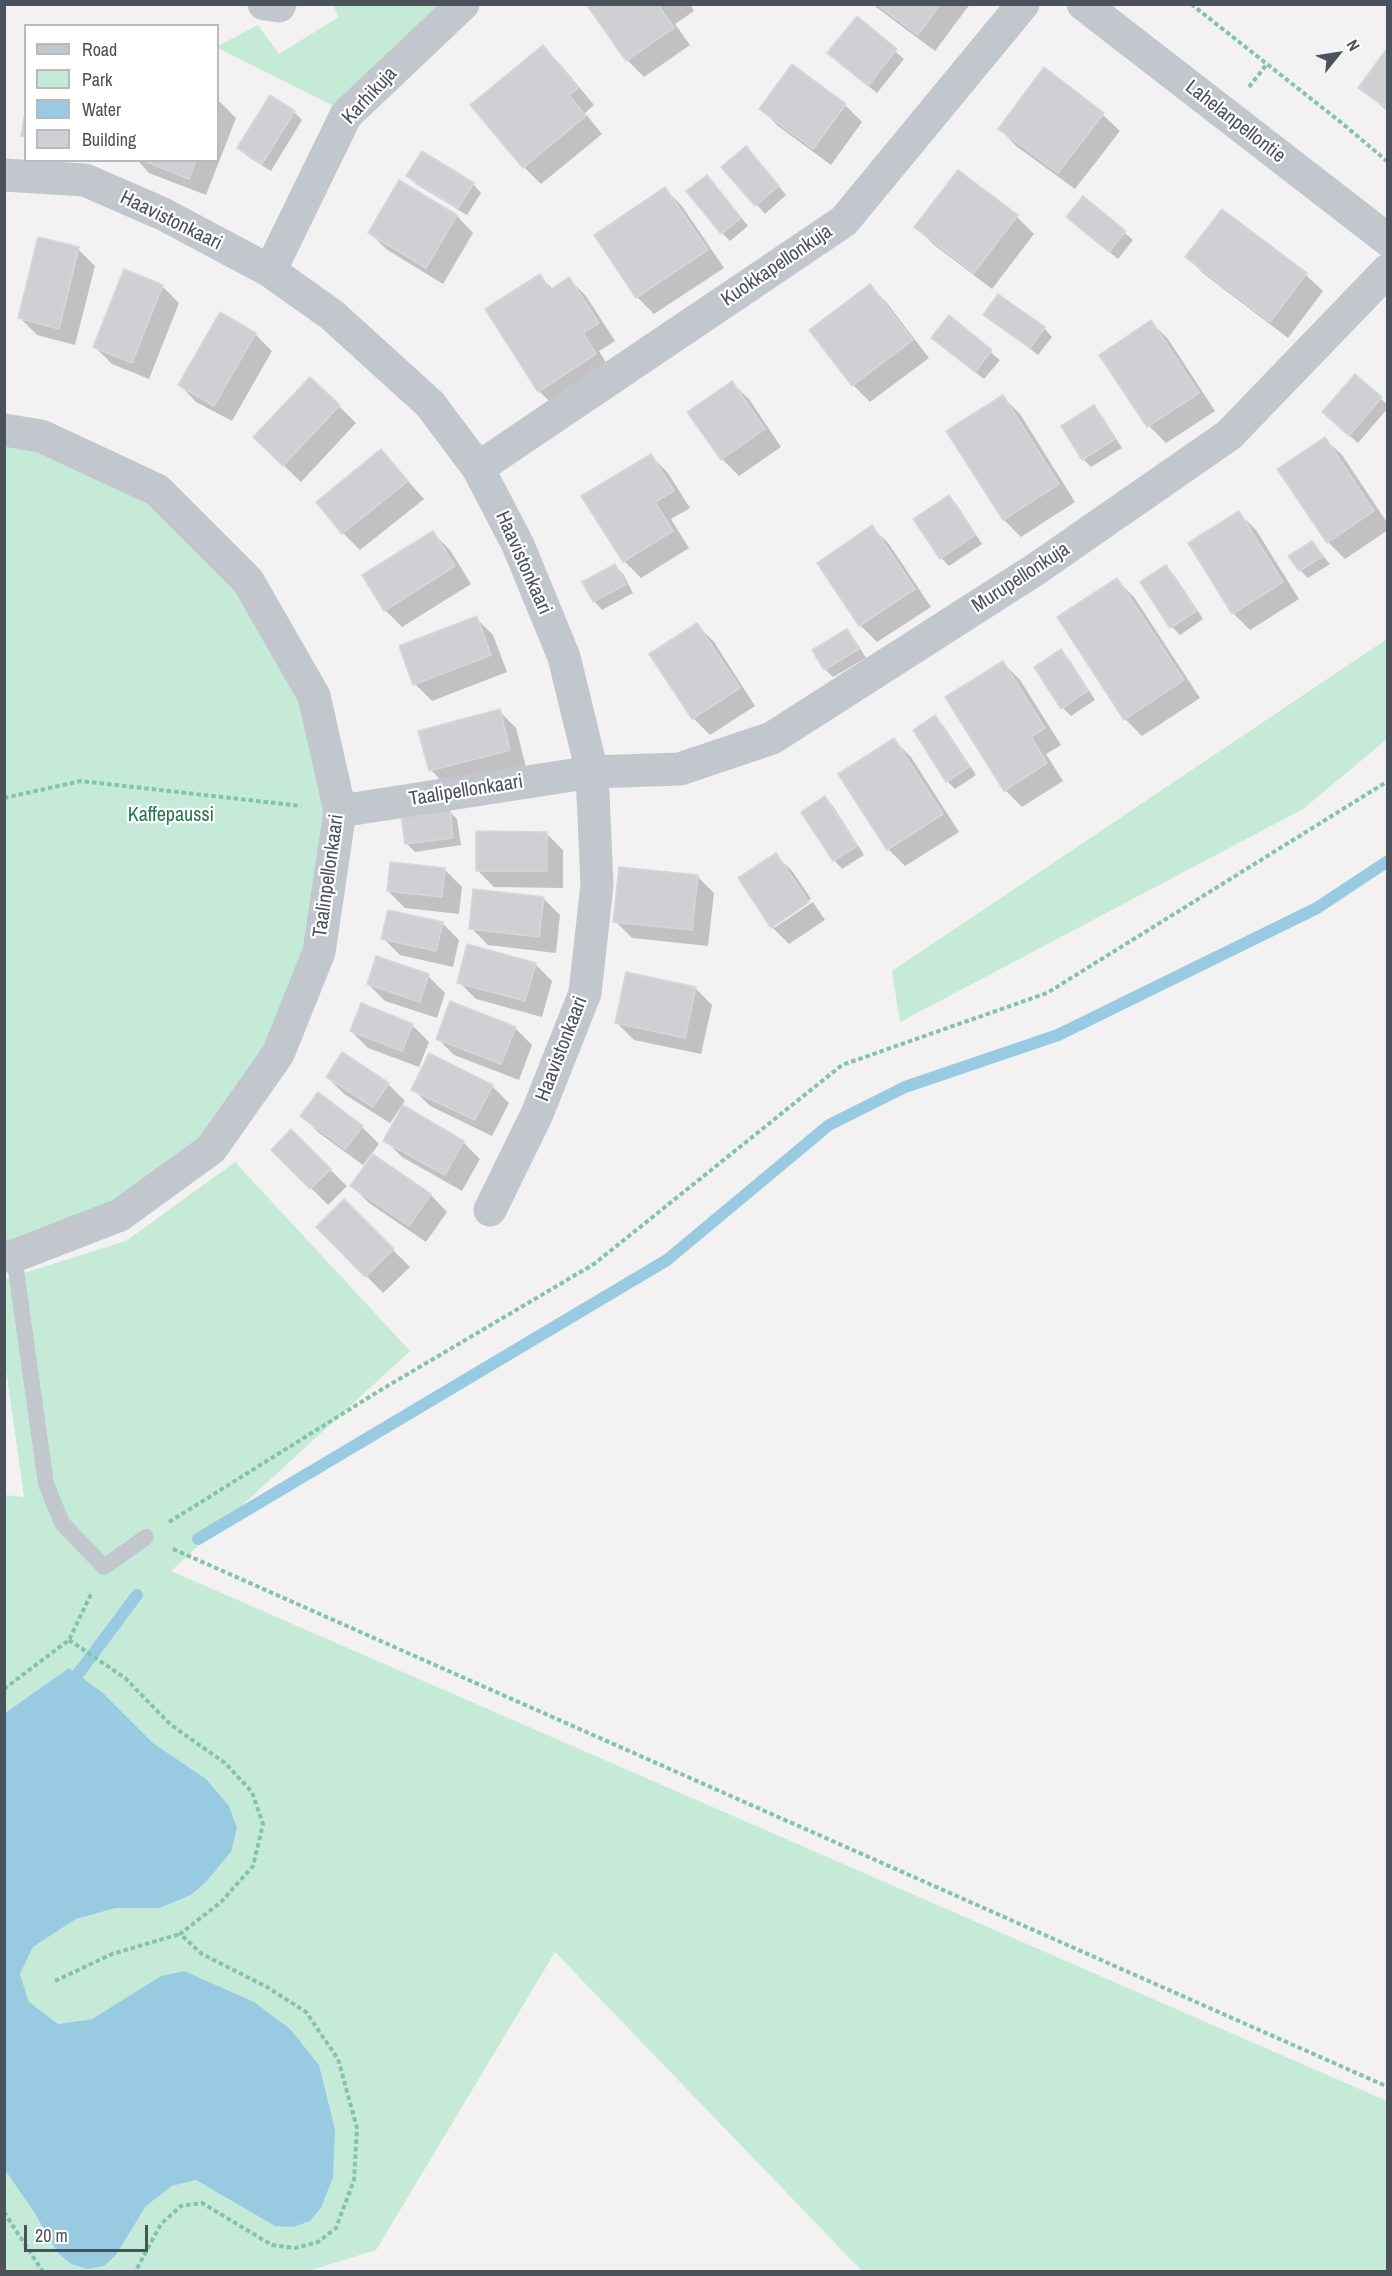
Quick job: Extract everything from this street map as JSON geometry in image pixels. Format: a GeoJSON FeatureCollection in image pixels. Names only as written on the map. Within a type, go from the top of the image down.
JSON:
{"type":"FeatureCollection","features":[{"type":"Feature","properties":{"kind":"street"},"geometry":{"type":"LineString","coordinates":[[264,4],[279,6],[280,4]]}},
{"type":"Feature","properties":{"kind":"street","name":"Karhikuja"},"geometry":{"type":"LineString","coordinates":[[270,271],[346,115],[463,4]]}},
{"type":"Feature","properties":{"kind":"street","name":"Kuokkapellonkuja"},"geometry":{"type":"LineString","coordinates":[[478,468],[844,221],[1023,4]]}},
{"type":"Feature","properties":{"kind":"street","name":"Lahelanpellontie"},"geometry":{"type":"LineString","coordinates":[[1083,4],[1388,240]]}},
{"type":"Feature","properties":{"kind":"street","name":"Haavistonkaari"},"geometry":{"type":"LineString","coordinates":[[4,175],[85,180],[163,214],[270,271],[333,315],[430,404],[478,468],[518,545],[564,657],[591,772],[597,885],[585,993],[537,1114],[490,1210]]}},
{"type":"Feature","properties":{"kind":"street","name":"Murupellonkuja"},"geometry":{"type":"LineString","coordinates":[[591,772],[680,769],[772,738],[1036,569],[1229,435],[1388,270]]}},
{"type":"Feature","properties":{"kind":"street","name":"Taalinpellonkaari"},"geometry":{"type":"LineString","coordinates":[[4,430],[41,436],[158,490],[248,581],[314,696],[340,811],[319,952],[278,1054],[211,1149],[120,1215],[9,1256]]}},
{"type":"Feature","properties":{"kind":"street","name":"Taalipellonkaari"},"geometry":{"type":"LineString","coordinates":[[340,811],[591,772]]}},
{"type":"Feature","properties":{"kind":"lane"},"geometry":{"type":"LineString","coordinates":[[9,1256],[46,1484],[62,1523],[104,1567],[146,1537]]}},
{"type":"Feature","properties":{"kind":"path"},"geometry":{"type":"LineString","coordinates":[[1191,4],[1388,162]]}},
{"type":"Feature","properties":{"kind":"path"},"geometry":{"type":"LineString","coordinates":[[4,798],[81,781],[340,811]]}},
{"type":"Feature","properties":{"kind":"path"},"geometry":{"type":"LineString","coordinates":[[146,1537],[379,1391],[594,1264],[842,1065],[1047,993],[1388,781]]}},
{"type":"Feature","properties":{"kind":"path"},"geometry":{"type":"LineString","coordinates":[[146,1537],[1388,2087]]}},
{"type":"Feature","properties":{"kind":"path"},"geometry":{"type":"LineString","coordinates":[[4,1689],[69,1640],[104,1567]]}},
{"type":"Feature","properties":{"kind":"path"},"geometry":{"type":"LineString","coordinates":[[55,1981],[112,1954],[180,1934],[221,1902],[253,1866],[263,1824],[252,1792],[225,1763],[171,1725],[125,1678],[69,1640]]}},
{"type":"Feature","properties":{"kind":"path"},"geometry":{"type":"LineString","coordinates":[[135,2271],[162,2224],[181,2206],[202,2203],[272,2245],[295,2248],[318,2242],[336,2228],[354,2180],[357,2128],[338,2059],[306,2012],[267,1987],[201,1954],[180,1934]]}},
{"type":"Feature","properties":{"kind":"path"},"geometry":{"type":"LineString","coordinates":[[4,2212],[43,2271]]}},
{"type":"Feature","properties":{"kind":"green space"},"geometry":{"type":"Polygon","coordinates":[[[439,4],[336,107],[219,48],[219,45],[258,25],[279,54],[339,17],[333,5],[439,4]]]}},
{"type":"Feature","properties":{"kind":"green space","name":"Kaffepaussi"},"geometry":{"type":"Polygon","coordinates":[[[5,430],[157,490],[248,581],[314,696],[340,811],[319,952],[211,1148],[120,1215],[5,1256],[5,430]]]}},
{"type":"Feature","properties":{"kind":"green space"},"geometry":{"type":"Polygon","coordinates":[[[1387,639],[1387,739],[1303,809],[900,1022],[892,971],[1387,639]]]}},
{"type":"Feature","properties":{"kind":"green space"},"geometry":{"type":"Polygon","coordinates":[[[235,1162],[410,1351],[171,1571],[1387,2101],[1387,2271],[862,2271],[555,1952],[376,2250],[308,2271],[5,2271],[5,2170],[34,2212],[57,2252],[116,2255],[146,2206],[172,2186],[197,2180],[275,2226],[161,1976],[92,2019],[58,2024],[29,2002],[20,1974],[33,1947],[76,1919],[116,1908],[160,1908],[191,1895],[207,1881],[231,1852],[206,1779],[153,1743],[103,1693],[69,1668],[5,1713],[4,1495],[24,1497],[5,1363],[5,1279],[126,1241],[235,1162]]]}},
{"type":"Feature","properties":{"kind":"water"},"geometry":{"type":"Polygon","coordinates":[[[69,1668],[103,1693],[153,1743],[206,1779],[229,1806],[237,1828],[231,1852],[207,1881],[191,1895],[160,1908],[116,1908],[76,1919],[33,1947],[20,1974],[29,2002],[58,2024],[92,2019],[161,1976],[184,1971],[254,2002],[290,2029],[319,2065],[335,2130],[333,2177],[321,2208],[310,2221],[293,2227],[275,2226],[196,2180],[172,2186],[146,2206],[116,2255],[104,2266],[88,2269],[71,2264],[57,2252],[34,2212],[5,2170],[5,1713],[69,1668]]]}},
{"type":"Feature","properties":{"kind":"building"},"geometry":{"type":"Polygon","coordinates":[[[586,4],[662,4],[659,6],[674,28],[626,61],[586,4]]]}},
{"type":"Feature","properties":{"kind":"building"},"geometry":{"type":"Polygon","coordinates":[[[876,4],[940,4],[918,35],[876,4]]]}},
{"type":"Feature","properties":{"kind":"building"},"geometry":{"type":"Polygon","coordinates":[[[857,16],[897,49],[868,86],[827,53],[857,16]]]}},
{"type":"Feature","properties":{"kind":"building"},"geometry":{"type":"Polygon","coordinates":[[[543,45],[578,88],[569,95],[586,116],[523,168],[470,105],[543,45]]]}},
{"type":"Feature","properties":{"kind":"building"},"geometry":{"type":"Polygon","coordinates":[[[1388,47],[1388,109],[1358,88],[1388,47]]]}},
{"type":"Feature","properties":{"kind":"building"},"geometry":{"type":"Polygon","coordinates":[[[792,64],[846,104],[813,149],[759,109],[792,64]]]}},
{"type":"Feature","properties":{"kind":"building"},"geometry":{"type":"Polygon","coordinates":[[[1044,67],[1104,113],[1058,173],[998,129],[1044,67]]]}},
{"type":"Feature","properties":{"kind":"building"},"geometry":{"type":"Polygon","coordinates":[[[270,95],[295,111],[262,164],[237,148],[270,95]]]}},
{"type":"Feature","properties":{"kind":"building"},"geometry":{"type":"Polygon","coordinates":[[[24,118],[24,137],[21,136],[24,118]]]}},
{"type":"Feature","properties":{"kind":"building"},"geometry":{"type":"Polygon","coordinates":[[[746,146],[779,186],[755,206],[721,167],[746,146]]]}},
{"type":"Feature","properties":{"kind":"building"},"geometry":{"type":"Polygon","coordinates":[[[422,151],[474,183],[458,208],[406,176],[422,151]]]}},
{"type":"Feature","properties":{"kind":"building"},"geometry":{"type":"Polygon","coordinates":[[[147,162],[195,162],[189,179],[147,162]]]}},
{"type":"Feature","properties":{"kind":"building"},"geometry":{"type":"Polygon","coordinates":[[[958,170],[1018,215],[974,273],[914,227],[958,170]]]}},
{"type":"Feature","properties":{"kind":"building"},"geometry":{"type":"Polygon","coordinates":[[[707,175],[741,218],[721,234],[686,191],[707,175]]]}},
{"type":"Feature","properties":{"kind":"building"},"geometry":{"type":"Polygon","coordinates":[[[399,180],[457,215],[426,268],[368,233],[399,180]]]}},
{"type":"Feature","properties":{"kind":"building"},"geometry":{"type":"Polygon","coordinates":[[[665,187],[708,250],[636,298],[594,235],[665,187]]]}},
{"type":"Feature","properties":{"kind":"building"},"geometry":{"type":"Polygon","coordinates":[[[1083,196],[1126,231],[1109,252],[1066,217],[1083,196]]]}},
{"type":"Feature","properties":{"kind":"building"},"geometry":{"type":"Polygon","coordinates":[[[1222,209],[1307,273],[1270,322],[1185,257],[1222,209]]]}},
{"type":"Feature","properties":{"kind":"building"},"geometry":{"type":"Polygon","coordinates":[[[38,237],[79,247],[59,329],[18,318],[38,237]]]}},
{"type":"Feature","properties":{"kind":"building"},"geometry":{"type":"Polygon","coordinates":[[[124,269],[163,285],[132,363],[93,347],[124,269]]]}},
{"type":"Feature","properties":{"kind":"building"},"geometry":{"type":"Polygon","coordinates":[[[540,274],[550,290],[569,277],[599,323],[583,333],[596,354],[538,392],[485,309],[540,274]]]}},
{"type":"Feature","properties":{"kind":"building"},"geometry":{"type":"Polygon","coordinates":[[[870,284],[913,340],[852,386],[809,330],[870,284]]]}},
{"type":"Feature","properties":{"kind":"building"},"geometry":{"type":"Polygon","coordinates":[[[998,294],[1045,327],[1030,348],[983,315],[998,294]]]}},
{"type":"Feature","properties":{"kind":"building"},"geometry":{"type":"Polygon","coordinates":[[[220,312],[256,333],[214,406],[178,385],[220,312]]]}},
{"type":"Feature","properties":{"kind":"building"},"geometry":{"type":"Polygon","coordinates":[[[949,315],[992,350],[975,372],[931,338],[949,315]]]}},
{"type":"Feature","properties":{"kind":"building"},"geometry":{"type":"Polygon","coordinates":[[[1151,320],[1199,393],[1147,427],[1099,355],[1151,320]]]}},
{"type":"Feature","properties":{"kind":"building"},"geometry":{"type":"Polygon","coordinates":[[[1355,374],[1382,397],[1349,436],[1322,412],[1355,374]]]}},
{"type":"Feature","properties":{"kind":"building"},"geometry":{"type":"Polygon","coordinates":[[[310,377],[340,405],[283,466],[253,437],[310,377]]]}},
{"type":"Feature","properties":{"kind":"building"},"geometry":{"type":"Polygon","coordinates":[[[732,381],[765,429],[721,460],[687,412],[732,381]]]}},
{"type":"Feature","properties":{"kind":"building"},"geometry":{"type":"Polygon","coordinates":[[[1003,395],[1059,484],[1003,520],[946,431],[1003,395]]]}},
{"type":"Feature","properties":{"kind":"building"},"geometry":{"type":"Polygon","coordinates":[[[1094,405],[1115,439],[1082,460],[1061,426],[1094,405]]]}},
{"type":"Feature","properties":{"kind":"building"},"geometry":{"type":"Polygon","coordinates":[[[1325,437],[1374,511],[1327,543],[1277,469],[1325,437]]]}},
{"type":"Feature","properties":{"kind":"building"},"geometry":{"type":"Polygon","coordinates":[[[381,449],[408,481],[342,534],[316,502],[381,449]]]}},
{"type":"Feature","properties":{"kind":"building"},"geometry":{"type":"Polygon","coordinates":[[[651,454],[674,491],[655,502],[673,531],[623,562],[581,496],[651,454]]]}},
{"type":"Feature","properties":{"kind":"building"},"geometry":{"type":"Polygon","coordinates":[[[949,495],[975,535],[940,559],[913,519],[949,495]]]}},
{"type":"Feature","properties":{"kind":"building"},"geometry":{"type":"Polygon","coordinates":[[[1239,511],[1283,582],[1232,614],[1188,543],[1239,511]]]}},
{"type":"Feature","properties":{"kind":"building"},"geometry":{"type":"Polygon","coordinates":[[[872,525],[915,589],[859,626],[817,563],[872,525]]]}},
{"type":"Feature","properties":{"kind":"building"},"geometry":{"type":"Polygon","coordinates":[[[433,531],[455,566],[384,611],[362,575],[433,531]]]}},
{"type":"Feature","properties":{"kind":"building"},"geometry":{"type":"Polygon","coordinates":[[[1312,541],[1323,556],[1299,571],[1288,556],[1312,541]]]}},
{"type":"Feature","properties":{"kind":"building"},"geometry":{"type":"Polygon","coordinates":[[[615,564],[626,584],[593,602],[582,582],[615,564]]]}},
{"type":"Feature","properties":{"kind":"building"},"geometry":{"type":"Polygon","coordinates":[[[1166,565],[1196,611],[1170,628],[1140,582],[1166,565]]]}},
{"type":"Feature","properties":{"kind":"building"},"geometry":{"type":"Polygon","coordinates":[[[1117,578],[1184,680],[1124,720],[1057,617],[1117,578]]]}},
{"type":"Feature","properties":{"kind":"building"},"geometry":{"type":"Polygon","coordinates":[[[477,616],[491,655],[413,685],[399,646],[477,616]]]}},
{"type":"Feature","properties":{"kind":"building"},"geometry":{"type":"Polygon","coordinates":[[[697,623],[740,688],[692,719],[649,654],[697,623]]]}},
{"type":"Feature","properties":{"kind":"building"},"geometry":{"type":"Polygon","coordinates":[[[847,629],[859,649],[824,670],[812,650],[847,629]]]}},
{"type":"Feature","properties":{"kind":"building"},"geometry":{"type":"Polygon","coordinates":[[[1061,649],[1088,691],[1061,709],[1034,667],[1061,649]]]}},
{"type":"Feature","properties":{"kind":"building"},"geometry":{"type":"Polygon","coordinates":[[[1003,661],[1045,728],[1031,737],[1047,763],[1004,791],[945,697],[1003,661]]]}},
{"type":"Feature","properties":{"kind":"building"},"geometry":{"type":"Polygon","coordinates":[[[500,709],[510,750],[429,771],[418,731],[500,709]]]}},
{"type":"Feature","properties":{"kind":"building"},"geometry":{"type":"Polygon","coordinates":[[[935,715],[969,767],[946,782],[913,730],[935,715]]]}},
{"type":"Feature","properties":{"kind":"building"},"geometry":{"type":"Polygon","coordinates":[[[894,738],[943,814],[887,850],[838,774],[894,738]]]}},
{"type":"Feature","properties":{"kind":"building"},"geometry":{"type":"Polygon","coordinates":[[[825,796],[857,846],[833,861],[801,812],[825,796]]]}},
{"type":"Feature","properties":{"kind":"building"},"geometry":{"type":"Polygon","coordinates":[[[450,809],[453,838],[405,844],[401,816],[450,809]]]}},
{"type":"Feature","properties":{"kind":"building"},"geometry":{"type":"Polygon","coordinates":[[[476,831],[547,832],[547,871],[476,871],[476,831]]]}},
{"type":"Feature","properties":{"kind":"building"},"geometry":{"type":"Polygon","coordinates":[[[776,853],[809,902],[771,928],[738,878],[776,853]]]}},
{"type":"Feature","properties":{"kind":"building"},"geometry":{"type":"Polygon","coordinates":[[[390,862],[445,868],[442,897],[387,891],[390,862]]]}},
{"type":"Feature","properties":{"kind":"building"},"geometry":{"type":"Polygon","coordinates":[[[619,867],[698,875],[692,930],[613,922],[619,867]]]}},
{"type":"Feature","properties":{"kind":"building"},"geometry":{"type":"Polygon","coordinates":[[[473,889],[544,897],[539,937],[469,929],[473,889]]]}},
{"type":"Feature","properties":{"kind":"building"},"geometry":{"type":"Polygon","coordinates":[[[388,910],[443,922],[436,951],[381,939],[388,910]]]}},
{"type":"Feature","properties":{"kind":"building"},"geometry":{"type":"Polygon","coordinates":[[[467,944],[536,963],[525,1001],[457,983],[467,944]]]}},
{"type":"Feature","properties":{"kind":"building"},"geometry":{"type":"Polygon","coordinates":[[[376,956],[429,974],[420,1002],[367,984],[376,956]]]}},
{"type":"Feature","properties":{"kind":"building"},"geometry":{"type":"Polygon","coordinates":[[[626,972],[696,987],[685,1038],[615,1023],[626,972]]]}},
{"type":"Feature","properties":{"kind":"building"},"geometry":{"type":"Polygon","coordinates":[[[450,1001],[516,1027],[501,1064],[436,1039],[450,1001]]]}},
{"type":"Feature","properties":{"kind":"building"},"geometry":{"type":"Polygon","coordinates":[[[361,1003],[413,1024],[402,1051],[350,1031],[361,1003]]]}},
{"type":"Feature","properties":{"kind":"building"},"geometry":{"type":"Polygon","coordinates":[[[342,1052],[389,1083],[373,1107],[326,1077],[342,1052]]]}},
{"type":"Feature","properties":{"kind":"building"},"geometry":{"type":"Polygon","coordinates":[[[429,1053],[493,1085],[475,1120],[411,1090],[429,1053]]]}},
{"type":"Feature","properties":{"kind":"building"},"geometry":{"type":"Polygon","coordinates":[[[318,1092],[363,1126],[345,1149],[300,1116],[318,1092]]]}},
{"type":"Feature","properties":{"kind":"building"},"geometry":{"type":"Polygon","coordinates":[[[403,1105],[464,1141],[445,1175],[383,1141],[403,1105]]]}},
{"type":"Feature","properties":{"kind":"building"},"geometry":{"type":"Polygon","coordinates":[[[291,1129],[331,1169],[310,1189],[271,1150],[291,1129]]]}},
{"type":"Feature","properties":{"kind":"building"},"geometry":{"type":"Polygon","coordinates":[[[373,1154],[431,1194],[409,1226],[350,1186],[373,1154]]]}},
{"type":"Feature","properties":{"kind":"building"},"geometry":{"type":"Polygon","coordinates":[[[344,1199],[394,1249],[365,1277],[316,1227],[344,1199]]]}},
{"type":"Feature","properties":{"kind":"waterway"},"geometry":{"type":"LineString","coordinates":[[198,1539],[667,1260],[829,1125],[905,1087],[1058,1035],[1317,908],[1388,861]]}},
{"type":"Feature","properties":{"kind":"waterway"},"geometry":{"type":"LineString","coordinates":[[78,1674],[137,1595]]}}]}
